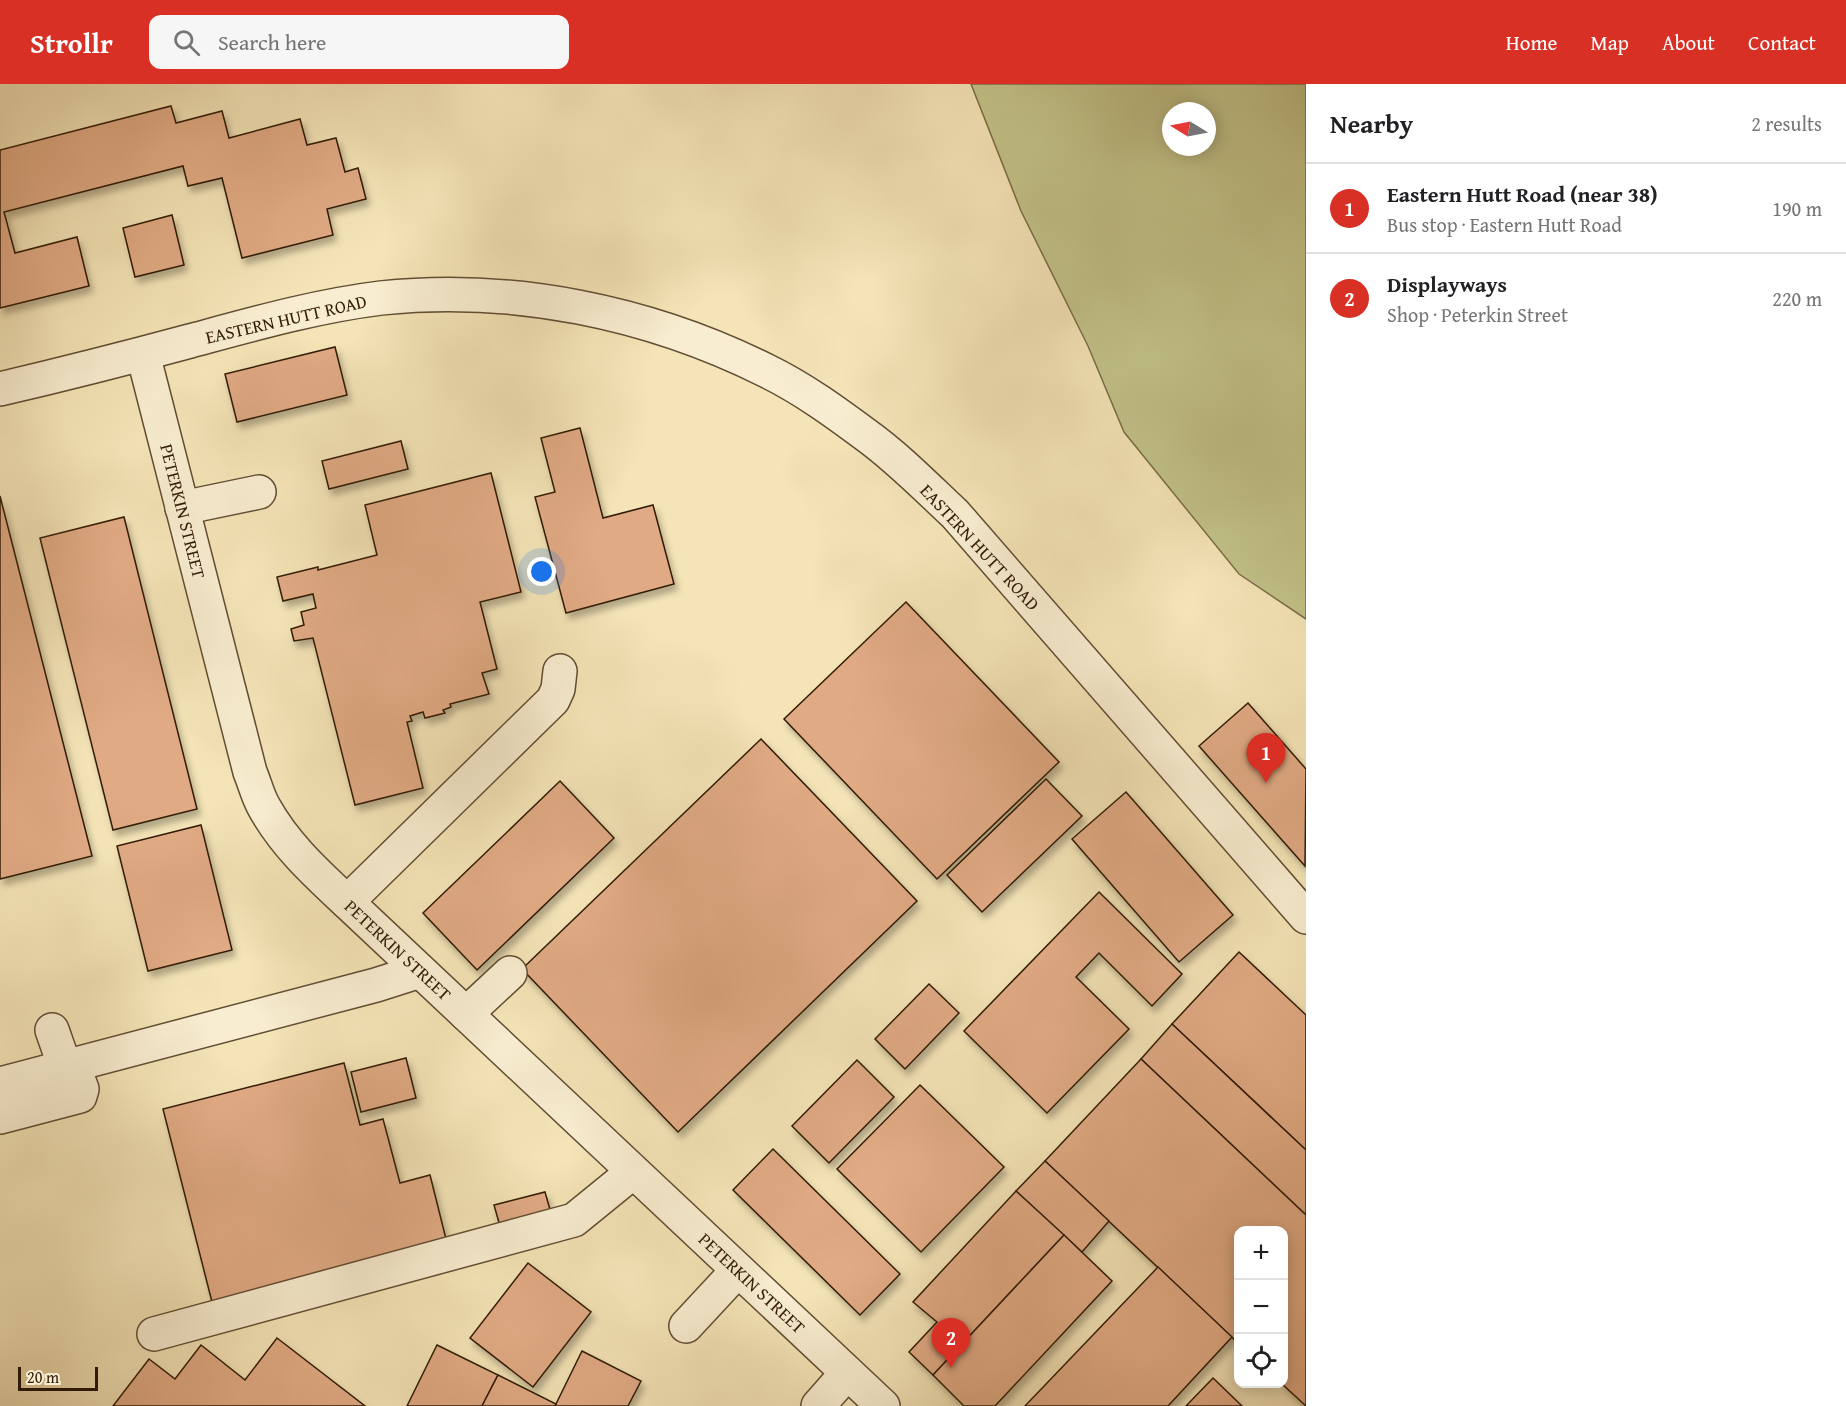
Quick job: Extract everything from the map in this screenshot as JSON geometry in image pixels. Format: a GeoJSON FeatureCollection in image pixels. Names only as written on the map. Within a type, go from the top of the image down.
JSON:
{"type":"FeatureCollection","features":[{"type":"Feature","properties":{"kind":"street","name":"EASTERN HUTT ROAD"},"geometry":{"type":"LineString","coordinates":[[0,389],[302,312],[382,298],[461,295],[578,306],[618,315],[692,339],[768,371],[834,412],[898,461],[955,514],[1306,917]]}},
{"type":"Feature","properties":{"kind":"street","name":"PETERKIN STREET"},"geometry":{"type":"LineString","coordinates":[[143,354],[250,772],[263,806],[282,835],[300,857],[347,902],[883,1406]]}},
{"type":"Feature","properties":{"kind":"street"},"geometry":{"type":"LineString","coordinates":[[182,508],[259,492]]}},
{"type":"Feature","properties":{"kind":"street"},"geometry":{"type":"LineString","coordinates":[[347,902],[553,700],[558,689],[560,671]]}},
{"type":"Feature","properties":{"kind":"street"},"geometry":{"type":"LineString","coordinates":[[0,1084],[376,985],[420,970]]}},
{"type":"Feature","properties":{"kind":"street"},"geometry":{"type":"LineString","coordinates":[[466,1014],[510,973]]}},
{"type":"Feature","properties":{"kind":"street"},"geometry":{"type":"LineString","coordinates":[[0,1117],[80,1096],[82,1089],[52,1030]]}},
{"type":"Feature","properties":{"kind":"street"},"geometry":{"type":"LineString","coordinates":[[154,1334],[574,1220],[633,1172]]}},
{"type":"Feature","properties":{"kind":"street"},"geometry":{"type":"LineString","coordinates":[[686,1326],[738,1270]]}},
{"type":"Feature","properties":{"kind":"street"},"geometry":{"type":"LineString","coordinates":[[818,1406],[847,1372]]}},
{"type":"Feature","properties":{"kind":"green space"},"geometry":{"type":"Polygon","coordinates":[[[971,84],[1306,84],[1306,619],[1239,574],[1124,432],[1088,346],[1021,211],[971,84]]]}},
{"type":"Feature","properties":{"kind":"building"},"geometry":{"type":"Polygon","coordinates":[[[171,106],[176,123],[222,111],[229,138],[300,119],[307,145],[336,138],[345,172],[358,168],[366,199],[327,209],[333,235],[242,258],[222,178],[188,186],[183,166],[4,212],[15,253],[77,237],[89,286],[0,308],[0,150],[171,106]]]}},
{"type":"Feature","properties":{"kind":"building"},"geometry":{"type":"Polygon","coordinates":[[[172,215],[184,265],[135,277],[123,228],[172,215]]]}},
{"type":"Feature","properties":{"kind":"building"},"geometry":{"type":"Polygon","coordinates":[[[335,347],[347,395],[237,422],[225,374],[335,347]]]}},
{"type":"Feature","properties":{"kind":"building"},"geometry":{"type":"Polygon","coordinates":[[[580,428],[603,518],[653,505],[674,584],[566,613],[535,497],[555,492],[541,438],[580,428]]]}},
{"type":"Feature","properties":{"kind":"building"},"geometry":{"type":"Polygon","coordinates":[[[401,441],[408,469],[329,489],[322,461],[401,441]]]}},
{"type":"Feature","properties":{"kind":"building"},"geometry":{"type":"Polygon","coordinates":[[[491,473],[521,592],[480,602],[497,669],[482,673],[489,694],[450,704],[451,707],[443,710],[445,713],[425,718],[423,712],[410,716],[412,721],[407,722],[423,788],[355,805],[313,638],[294,641],[291,629],[304,625],[301,612],[316,608],[313,594],[283,601],[277,577],[318,567],[318,570],[377,555],[365,505],[491,473]]]}},
{"type":"Feature","properties":{"kind":"building"},"geometry":{"type":"Polygon","coordinates":[[[0,496],[92,856],[0,879],[0,496]]]}},
{"type":"Feature","properties":{"kind":"building"},"geometry":{"type":"Polygon","coordinates":[[[124,517],[197,809],[113,830],[40,538],[124,517]]]}},
{"type":"Feature","properties":{"kind":"building"},"geometry":{"type":"Polygon","coordinates":[[[906,602],[1059,762],[937,879],[784,719],[906,602]]]}},
{"type":"Feature","properties":{"kind":"building"},"geometry":{"type":"Polygon","coordinates":[[[1248,703],[1306,769],[1305,866],[1199,746],[1248,703]]]}},
{"type":"Feature","properties":{"kind":"building"},"geometry":{"type":"Polygon","coordinates":[[[761,739],[917,901],[678,1132],[522,969],[761,739]]]}},
{"type":"Feature","properties":{"kind":"building"},"geometry":{"type":"Polygon","coordinates":[[[1046,779],[1082,816],[982,912],[947,875],[1046,779]]]}},
{"type":"Feature","properties":{"kind":"building"},"geometry":{"type":"Polygon","coordinates":[[[560,781],[614,838],[477,970],[423,913],[560,781]]]}},
{"type":"Feature","properties":{"kind":"building"},"geometry":{"type":"Polygon","coordinates":[[[1126,792],[1233,915],[1179,962],[1072,839],[1126,792]]]}},
{"type":"Feature","properties":{"kind":"building"},"geometry":{"type":"Polygon","coordinates":[[[201,825],[232,950],[148,971],[117,846],[201,825]]]}},
{"type":"Feature","properties":{"kind":"building"},"geometry":{"type":"Polygon","coordinates":[[[1099,892],[1182,974],[1152,1006],[1099,953],[1076,977],[1129,1029],[1047,1113],[964,1031],[1099,892]]]}},
{"type":"Feature","properties":{"kind":"building"},"geometry":{"type":"Polygon","coordinates":[[[1239,952],[1306,1015],[1306,1150],[1172,1024],[1239,952]]]}},
{"type":"Feature","properties":{"kind":"building"},"geometry":{"type":"Polygon","coordinates":[[[929,984],[959,1013],[905,1069],[875,1039],[929,984]]]}},
{"type":"Feature","properties":{"kind":"building"},"geometry":{"type":"Polygon","coordinates":[[[1172,1024],[1306,1150],[1306,1215],[1141,1059],[1172,1024]]]}},
{"type":"Feature","properties":{"kind":"building"},"geometry":{"type":"Polygon","coordinates":[[[406,1058],[416,1098],[361,1112],[351,1072],[406,1058]]]}},
{"type":"Feature","properties":{"kind":"building"},"geometry":{"type":"Polygon","coordinates":[[[1141,1059],[1306,1215],[1306,1406],[1286,1388],[1288,1226],[1234,1226],[1234,1339],[1045,1161],[1141,1059]]]}},
{"type":"Feature","properties":{"kind":"building"},"geometry":{"type":"Polygon","coordinates":[[[857,1060],[894,1097],[829,1163],[792,1126],[857,1060]]]}},
{"type":"Feature","properties":{"kind":"building"},"geometry":{"type":"Polygon","coordinates":[[[344,1063],[360,1125],[383,1119],[400,1183],[430,1175],[447,1243],[212,1302],[163,1109],[344,1063]]]}},
{"type":"Feature","properties":{"kind":"building"},"geometry":{"type":"Polygon","coordinates":[[[920,1085],[1004,1167],[921,1252],[837,1169],[920,1085]]]}},
{"type":"Feature","properties":{"kind":"building"},"geometry":{"type":"Polygon","coordinates":[[[773,1149],[900,1274],[860,1315],[733,1190],[773,1149]]]}},
{"type":"Feature","properties":{"kind":"building"},"geometry":{"type":"Polygon","coordinates":[[[1045,1161],[1109,1221],[1082,1252],[1016,1191],[1045,1161]]]}},
{"type":"Feature","properties":{"kind":"building"},"geometry":{"type":"Polygon","coordinates":[[[1016,1191],[1064,1235],[933,1375],[909,1352],[937,1322],[913,1302],[1016,1191]]]}},
{"type":"Feature","properties":{"kind":"building"},"geometry":{"type":"Polygon","coordinates":[[[545,1192],[553,1220],[502,1233],[494,1205],[545,1192]]]}},
{"type":"Feature","properties":{"kind":"building"},"geometry":{"type":"Polygon","coordinates":[[[1064,1235],[1112,1281],[995,1406],[964,1406],[933,1375],[1064,1235]]]}},
{"type":"Feature","properties":{"kind":"building"},"geometry":{"type":"Polygon","coordinates":[[[528,1263],[591,1312],[533,1387],[470,1338],[528,1263]]]}},
{"type":"Feature","properties":{"kind":"building"},"geometry":{"type":"Polygon","coordinates":[[[1158,1267],[1232,1337],[1168,1406],[1025,1406],[1158,1267]]]}},
{"type":"Feature","properties":{"kind":"building"},"geometry":{"type":"Polygon","coordinates":[[[277,1338],[365,1406],[113,1406],[149,1359],[175,1379],[201,1345],[245,1380],[277,1338]]]}},
{"type":"Feature","properties":{"kind":"building"},"geometry":{"type":"Polygon","coordinates":[[[437,1345],[498,1375],[482,1406],[407,1406],[437,1345]]]}},
{"type":"Feature","properties":{"kind":"building"},"geometry":{"type":"Polygon","coordinates":[[[582,1351],[641,1381],[628,1406],[555,1406],[582,1351]]]}},
{"type":"Feature","properties":{"kind":"building"},"geometry":{"type":"Polygon","coordinates":[[[498,1375],[556,1404],[555,1406],[482,1406],[498,1375]]]}},
{"type":"Feature","properties":{"kind":"building"},"geometry":{"type":"Polygon","coordinates":[[[1213,1378],[1242,1406],[1186,1406],[1213,1378]]]}},
{"type":"Feature","properties":{"kind":"place","name":"Eastern Hutt Road (near 38)"},"geometry":{"type":"Point","coordinates":[1266,783]}},
{"type":"Feature","properties":{"kind":"place","name":"Displayways"},"geometry":{"type":"Point","coordinates":[951,1368]}}]}
